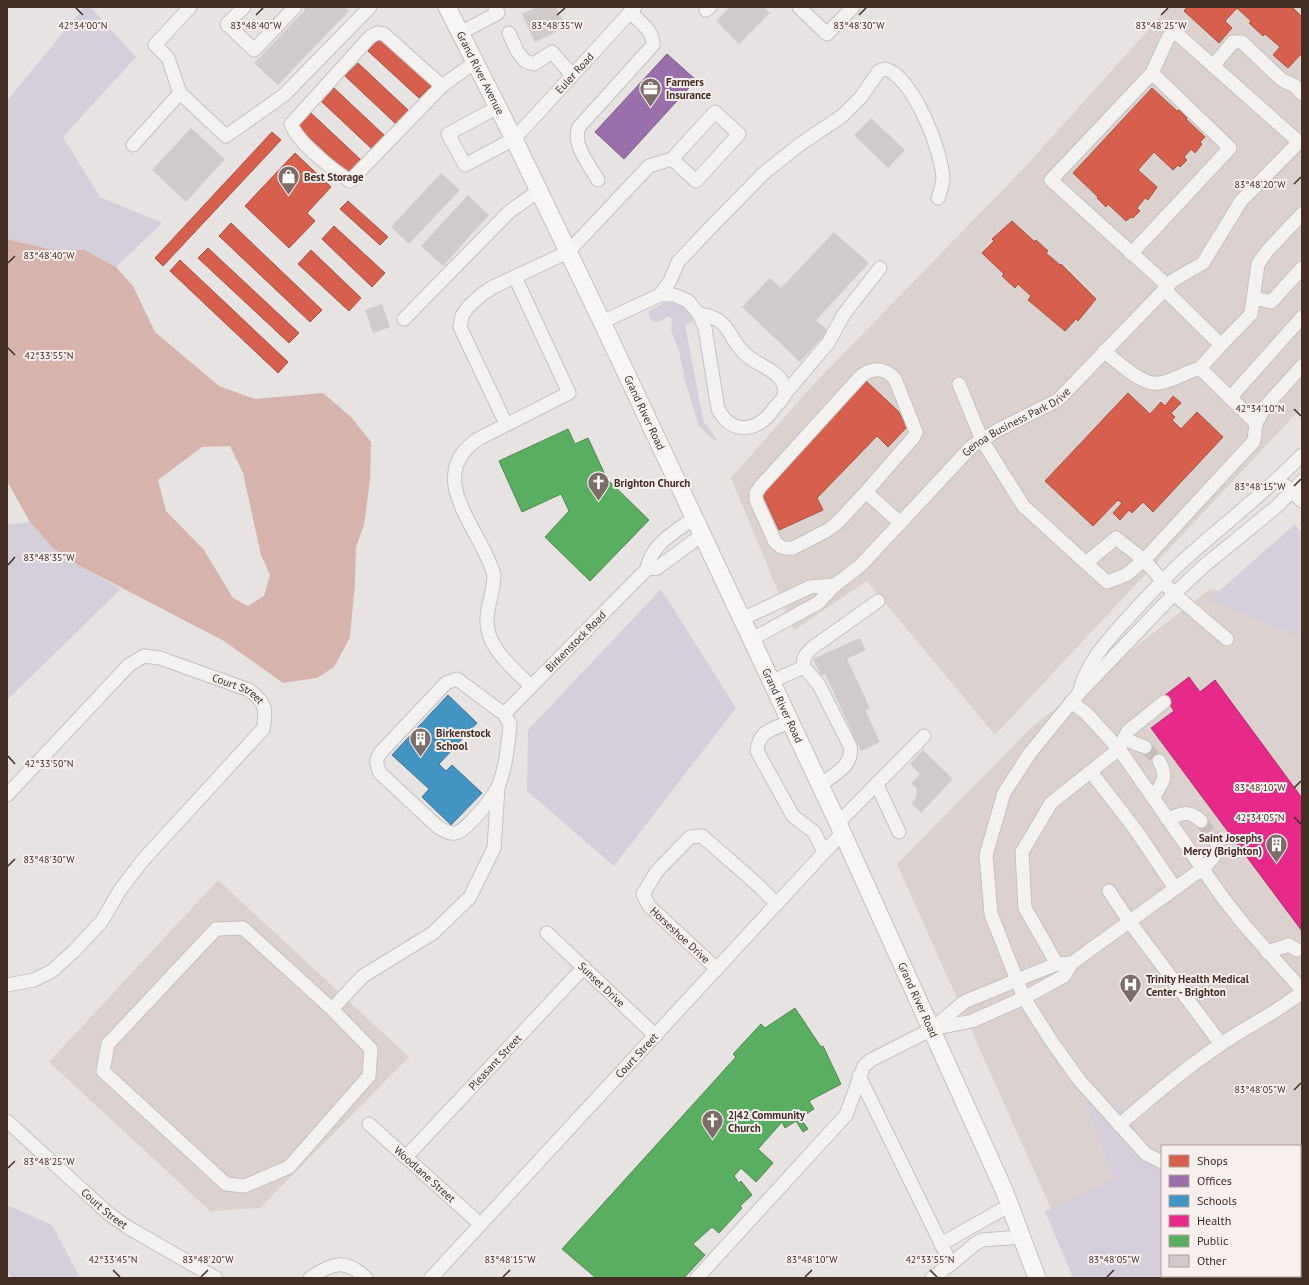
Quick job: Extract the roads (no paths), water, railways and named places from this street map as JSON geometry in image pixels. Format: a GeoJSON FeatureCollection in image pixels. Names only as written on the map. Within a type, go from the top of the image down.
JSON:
{"type":"FeatureCollection","features":[{"type":"Feature","properties":{"kind":"main road","name":"Grand River Avenue"},"geometry":{"type":"LineString","coordinates":[[447,7],[514,139]]}},
{"type":"Feature","properties":{"kind":"main road","name":"Grand River Road"},"geometry":{"type":"LineString","coordinates":[[514,139],[772,681],[840,828],[932,1029],[1010,1205],[1037,1278]]}},
{"type":"Feature","properties":{"kind":"street"},"geometry":{"type":"LineString","coordinates":[[190,7],[155,45],[168,58],[180,93],[226,136],[284,95],[370,7]]}},
{"type":"Feature","properties":{"kind":"street"},"geometry":{"type":"LineString","coordinates":[[244,7],[227,24],[254,50],[295,7]]}},
{"type":"Feature","properties":{"kind":"street"},"geometry":{"type":"LineString","coordinates":[[460,33],[498,13],[495,7]]}},
{"type":"Feature","properties":{"kind":"street"},"geometry":{"type":"LineString","coordinates":[[799,7],[827,34],[853,7]]}},
{"type":"Feature","properties":{"kind":"street"},"geometry":{"type":"LineString","coordinates":[[598,180],[576,140],[576,132],[653,45],[653,38],[650,31],[632,10]]}},
{"type":"Feature","properties":{"kind":"street","name":"Euler Road"},"geometry":{"type":"LineString","coordinates":[[498,107],[448,134],[465,165],[514,139],[632,10]]}},
{"type":"Feature","properties":{"kind":"street"},"geometry":{"type":"LineString","coordinates":[[1221,344],[1132,254],[1051,180],[1152,73],[1168,38],[1175,32],[1301,141]]}},
{"type":"Feature","properties":{"kind":"street"},"geometry":{"type":"LineString","coordinates":[[442,86],[384,34],[377,33],[370,37],[291,124],[295,134],[338,174],[350,181],[442,86],[475,62]]}},
{"type":"Feature","properties":{"kind":"street"},"geometry":{"type":"LineString","coordinates":[[509,33],[524,62],[534,64],[552,52],[572,75]]}},
{"type":"Feature","properties":{"kind":"street"},"geometry":{"type":"LineString","coordinates":[[1213,66],[1233,42],[1242,42],[1282,80],[1294,86],[1302,94]]}},
{"type":"Feature","properties":{"kind":"street"},"geometry":{"type":"LineString","coordinates":[[660,295],[670,281],[678,262],[711,227],[764,173],[799,145],[842,116],[861,97],[879,71],[885,69],[897,75],[921,110],[939,155],[943,181],[938,198]]}},
{"type":"Feature","properties":{"kind":"street"},"geometry":{"type":"LineString","coordinates":[[1132,254],[1230,148],[1152,73]]}},
{"type":"Feature","properties":{"kind":"street"},"geometry":{"type":"LineString","coordinates":[[133,144],[180,93]]}},
{"type":"Feature","properties":{"kind":"street"},"geometry":{"type":"LineString","coordinates":[[506,424],[460,327],[462,316],[475,300],[493,287],[568,252],[649,166],[672,159],[716,112],[739,134],[696,181],[672,159]]}},
{"type":"Feature","properties":{"kind":"street","name":"Genoa Business Park Drive"},"geometry":{"type":"LineString","coordinates":[[752,639],[818,603],[835,585],[860,566],[972,446],[1058,400],[1172,281],[1202,263],[1241,201],[1301,141]]}},
{"type":"Feature","properties":{"kind":"street"},"geometry":{"type":"LineString","coordinates":[[404,319],[508,212],[538,191]]}},
{"type":"Feature","properties":{"kind":"street"},"geometry":{"type":"LineString","coordinates":[[1104,351],[1130,372],[1148,383],[1158,384],[1200,368],[1221,344],[1251,314],[1254,298],[1254,282],[1258,264],[1267,251],[1302,214]]}},
{"type":"Feature","properties":{"kind":"street"},"geometry":{"type":"LineString","coordinates":[[602,322],[660,295],[674,295],[688,301],[699,314],[704,328],[718,409],[724,419],[734,426],[745,428],[756,425],[771,414],[784,395],[828,343],[844,314],[880,268]]}},
{"type":"Feature","properties":{"kind":"street"},"geometry":{"type":"LineString","coordinates":[[1254,298],[1271,302],[1302,268]]}},
{"type":"Feature","properties":{"kind":"street"},"geometry":{"type":"LineString","coordinates":[[515,277],[569,393],[506,424],[465,448],[457,459],[453,477],[456,494],[494,575],[494,584],[487,619],[488,630],[493,644],[502,657],[531,686]]}},
{"type":"Feature","properties":{"kind":"street"},"geometry":{"type":"LineString","coordinates":[[699,314],[720,320],[726,326],[742,351],[755,363],[779,376],[784,385],[784,395]]}},
{"type":"Feature","properties":{"kind":"street"},"geometry":{"type":"LineString","coordinates":[[1230,398],[1302,317]]}},
{"type":"Feature","properties":{"kind":"street"},"geometry":{"type":"LineString","coordinates":[[959,384],[982,440],[1024,507],[1107,582],[1126,575],[1144,560],[1254,441],[1256,423],[1265,407],[1302,366]]}},
{"type":"Feature","properties":{"kind":"street"},"geometry":{"type":"LineString","coordinates":[[879,368],[889,372],[895,379],[914,422],[916,432],[913,438],[866,492],[836,524],[826,531],[793,548],[787,549],[781,548],[775,542],[756,500],[756,493],[760,487],[862,375],[870,370],[879,368]]}},
{"type":"Feature","properties":{"kind":"street"},"geometry":{"type":"LineString","coordinates":[[1200,368],[1256,423]]}},
{"type":"Feature","properties":{"kind":"street"},"geometry":{"type":"LineString","coordinates":[[1075,697],[1083,677],[1098,653],[1163,581],[1192,552],[1279,479],[1302,455]]}},
{"type":"Feature","properties":{"kind":"street"},"geometry":{"type":"LineString","coordinates":[[1279,479],[1302,501]]}},
{"type":"Feature","properties":{"kind":"street"},"geometry":{"type":"LineString","coordinates":[[1161,1162],[1146,1154],[1080,1081],[1052,1042],[1024,998],[1015,980],[991,914],[986,855],[1004,793],[1030,753],[1075,697],[1174,594],[1205,565],[1250,529],[1302,481]]}},
{"type":"Feature","properties":{"kind":"street"},"geometry":{"type":"LineString","coordinates":[[866,492],[900,523]]}},
{"type":"Feature","properties":{"kind":"street","name":"Birkenstock Road"},"geometry":{"type":"LineString","coordinates":[[647,569],[648,558],[653,551],[668,537],[694,518]]}},
{"type":"Feature","properties":{"kind":"street","name":"Birkenstock Road"},"geometry":{"type":"LineString","coordinates":[[504,714],[647,569],[657,568],[702,534]]}},
{"type":"Feature","properties":{"kind":"street"},"geometry":{"type":"LineString","coordinates":[[1086,563],[1116,538],[1144,560],[1174,594],[1227,639]]}},
{"type":"Feature","properties":{"kind":"street"},"geometry":{"type":"LineString","coordinates":[[742,619],[810,587],[835,585]]}},
{"type":"Feature","properties":{"kind":"street"},"geometry":{"type":"LineString","coordinates":[[820,785],[844,767],[851,754],[850,746],[819,685],[804,667],[803,661],[805,655],[812,648],[878,601]]}},
{"type":"Feature","properties":{"kind":"street","name":"Court Street"},"geometry":{"type":"LineString","coordinates":[[7,795],[129,665],[144,656],[160,658],[249,690],[259,698],[266,713],[263,729],[143,860],[120,890],[102,921],[93,931],[52,971],[34,980],[7,985]]}},
{"type":"Feature","properties":{"kind":"street"},"geometry":{"type":"LineString","coordinates":[[772,681],[804,667]]}},
{"type":"Feature","properties":{"kind":"street"},"geometry":{"type":"LineString","coordinates":[[332,1009],[363,976],[434,933],[470,897],[494,848],[498,787],[505,760],[510,724],[504,714],[462,682],[457,679],[452,680],[446,683],[376,758],[376,766],[380,773],[438,827],[455,834],[464,829],[482,810],[498,787]]}},
{"type":"Feature","properties":{"kind":"street"},"geometry":{"type":"LineString","coordinates":[[1075,697],[1086,713],[1122,744],[1153,798],[1202,869],[1245,926],[1302,991],[1282,1009],[1221,1044],[1183,1072],[1119,1125]]}},
{"type":"Feature","properties":{"kind":"street"},"geometry":{"type":"LineString","coordinates":[[1057,964],[1025,908],[1022,852],[1051,803],[1091,772],[1122,744],[1128,731],[1164,702]]}},
{"type":"Feature","properties":{"kind":"street"},"geometry":{"type":"LineString","coordinates":[[790,722],[766,732],[758,740],[757,751],[794,816],[814,832],[824,852]]}},
{"type":"Feature","properties":{"kind":"street","name":"Court Street"},"geometry":{"type":"LineString","coordinates":[[431,1278],[656,1036],[824,852],[840,828],[877,785],[924,736]]}},
{"type":"Feature","properties":{"kind":"street"},"geometry":{"type":"LineString","coordinates":[[1122,744],[1145,747]]}},
{"type":"Feature","properties":{"kind":"street"},"geometry":{"type":"LineString","coordinates":[[1153,798],[1164,779],[1165,770],[1159,761]]}},
{"type":"Feature","properties":{"kind":"street"},"geometry":{"type":"LineString","coordinates":[[1091,772],[1135,829],[1175,888]]}},
{"type":"Feature","properties":{"kind":"street"},"geometry":{"type":"LineString","coordinates":[[877,785],[900,832]]}},
{"type":"Feature","properties":{"kind":"street"},"geometry":{"type":"LineString","coordinates":[[1167,819],[1187,813],[1194,814],[1201,821]]}},
{"type":"Feature","properties":{"kind":"street","name":"Horseshoe Drive"},"geometry":{"type":"LineString","coordinates":[[717,969],[649,906],[643,894],[657,872],[690,837],[702,836],[758,885],[776,904]]}},
{"type":"Feature","properties":{"kind":"street"},"geometry":{"type":"LineString","coordinates":[[932,1029],[972,1021],[1024,998],[1064,976],[1072,963],[1202,869],[1215,856],[1218,846],[1216,841]]}},
{"type":"Feature","properties":{"kind":"street"},"geometry":{"type":"LineString","coordinates":[[1108,891],[1129,922],[1221,1044]]}},
{"type":"Feature","properties":{"kind":"street"},"geometry":{"type":"LineString","coordinates":[[243,928],[332,1009],[371,1049],[369,1076],[289,1167],[245,1186],[226,1184],[103,1071],[108,1044],[216,929],[243,928]]}},
{"type":"Feature","properties":{"kind":"street","name":"Sunset Drive"},"geometry":{"type":"LineString","coordinates":[[547,933],[656,1036]]}},
{"type":"Feature","properties":{"kind":"street"},"geometry":{"type":"LineString","coordinates":[[1267,952],[1289,945],[1298,950]]}},
{"type":"Feature","properties":{"kind":"street"},"geometry":{"type":"LineString","coordinates":[[697,1278],[846,1115],[859,1076],[864,1066],[871,1060],[932,1029],[964,1002],[1057,964],[1072,963]]}},
{"type":"Feature","properties":{"kind":"street","name":"Pleasant Street"},"geometry":{"type":"LineString","coordinates":[[406,1157],[584,967]]}},
{"type":"Feature","properties":{"kind":"street"},"geometry":{"type":"LineString","coordinates":[[859,1076],[951,1264]]}},
{"type":"Feature","properties":{"kind":"street","name":"Court Street"},"geometry":{"type":"LineString","coordinates":[[7,1121],[109,1214],[129,1228],[216,1278]]}},
{"type":"Feature","properties":{"kind":"street","name":"Woodlane Street"},"geometry":{"type":"LineString","coordinates":[[370,1124],[480,1224]]}},
{"type":"Feature","properties":{"kind":"street"},"geometry":{"type":"LineString","coordinates":[[941,1244],[1010,1205]]}},
{"type":"Feature","properties":{"kind":"street"},"geometry":{"type":"LineString","coordinates":[[932,1278],[982,1240],[1022,1237]]}},
{"type":"Feature","properties":{"kind":"street"},"geometry":{"type":"LineString","coordinates":[[310,1278],[325,1268],[343,1263],[358,1270],[366,1278]]}},
{"type":"Feature","properties":{"kind":"tunnel"},"geometry":{"type":"LineString","coordinates":[[1145,747],[1159,761]]}},
{"type":"Feature","properties":{"kind":"tunnel"},"geometry":{"type":"LineString","coordinates":[[1201,821],[1216,841]]}},
{"type":"Feature","properties":{"kind":"place","name":"Farmers Insurance"},"geometry":{"type":"Point","coordinates":[651,108]}},
{"type":"Feature","properties":{"kind":"place","name":"Best Storage"},"geometry":{"type":"Point","coordinates":[288,196]}},
{"type":"Feature","properties":{"kind":"place","name":"Brighton Church"},"geometry":{"type":"Point","coordinates":[598,502]}},
{"type":"Feature","properties":{"kind":"place","name":"Birkenstock School"},"geometry":{"type":"Point","coordinates":[420,758]}},
{"type":"Feature","properties":{"kind":"place","name":"Saint Josephs Mercy (Brighton)"},"geometry":{"type":"Point","coordinates":[1277,864]}},
{"type":"Feature","properties":{"kind":"place","name":"Trinity Health Medical Center - Brighton"},"geometry":{"type":"Point","coordinates":[1131,1004]}},
{"type":"Feature","properties":{"kind":"place","name":"2|42 Community Church"},"geometry":{"type":"Point","coordinates":[713,1140]}}]}
